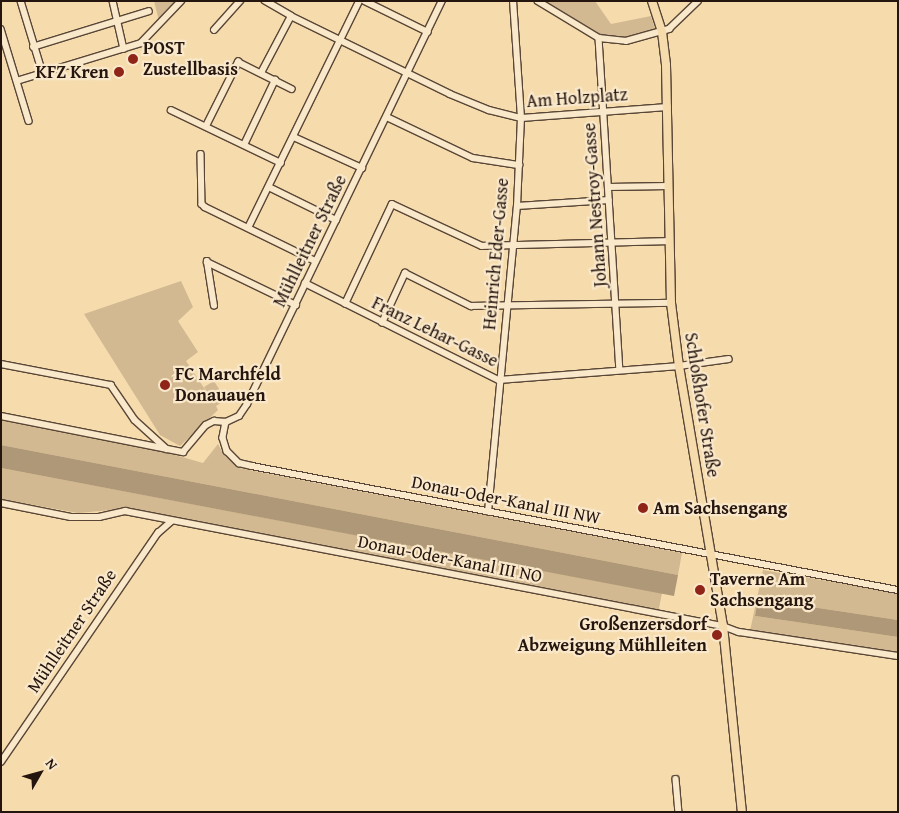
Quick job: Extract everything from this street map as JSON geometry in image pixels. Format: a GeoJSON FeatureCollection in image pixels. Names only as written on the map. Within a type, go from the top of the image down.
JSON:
{"type":"FeatureCollection","features":[{"type":"Feature","properties":{"kind":"main road","name":"Schloßhofer Straße"},"geometry":{"type":"LineString","coordinates":[[652,1],[662,32],[668,107],[671,303],[678,366],[723,626],[742,812]]}},
{"type":"Feature","properties":{"kind":"street"},"geometry":{"type":"LineString","coordinates":[[21,1],[33,47],[41,67]]}},
{"type":"Feature","properties":{"kind":"street"},"geometry":{"type":"LineString","coordinates":[[113,1],[116,22],[124,49]]}},
{"type":"Feature","properties":{"kind":"street"},"geometry":{"type":"LineString","coordinates":[[17,81],[124,49],[152,35],[181,1]]}},
{"type":"Feature","properties":{"kind":"street"},"geometry":{"type":"LineString","coordinates":[[214,30],[240,1]]}},
{"type":"Feature","properties":{"kind":"street","name":"Am Holzplatz"},"geometry":{"type":"LineString","coordinates":[[265,1],[291,16],[409,71],[458,97],[521,118],[668,107]]}},
{"type":"Feature","properties":{"kind":"street"},"geometry":{"type":"LineString","coordinates":[[248,228],[270,187],[359,1]]}},
{"type":"Feature","properties":{"kind":"street"},"geometry":{"type":"LineString","coordinates":[[365,1],[428,32]]}},
{"type":"Feature","properties":{"kind":"street","name":"Mühlleitner Straße"},"geometry":{"type":"LineString","coordinates":[[168,450],[183,452],[206,426],[214,421],[226,422],[239,416],[247,404],[442,1]]}},
{"type":"Feature","properties":{"kind":"street","name":"Heinrich Eder-Gasse"},"geometry":{"type":"LineString","coordinates":[[488,512],[506,306],[517,206],[521,118],[513,1]]}},
{"type":"Feature","properties":{"kind":"street"},"geometry":{"type":"LineString","coordinates":[[538,1],[599,38],[626,42],[662,32],[698,1]]}},
{"type":"Feature","properties":{"kind":"street"},"geometry":{"type":"LineString","coordinates":[[33,47],[149,11]]}},
{"type":"Feature","properties":{"kind":"street"},"geometry":{"type":"LineString","coordinates":[[261,73],[291,16]]}},
{"type":"Feature","properties":{"kind":"street"},"geometry":{"type":"LineString","coordinates":[[1,29],[29,122]]}},
{"type":"Feature","properties":{"kind":"street","name":"Johann Nestroy-Gasse"},"geometry":{"type":"LineString","coordinates":[[599,38],[620,369]]}},
{"type":"Feature","properties":{"kind":"street"},"geometry":{"type":"LineString","coordinates":[[206,126],[238,62],[292,89]]}},
{"type":"Feature","properties":{"kind":"street"},"geometry":{"type":"LineString","coordinates":[[244,145],[275,80]]}},
{"type":"Feature","properties":{"kind":"street"},"geometry":{"type":"LineString","coordinates":[[171,110],[281,164]]}},
{"type":"Feature","properties":{"kind":"street"},"geometry":{"type":"LineString","coordinates":[[387,117],[473,158],[518,165]]}},
{"type":"Feature","properties":{"kind":"street"},"geometry":{"type":"LineString","coordinates":[[294,137],[362,168]]}},
{"type":"Feature","properties":{"kind":"street"},"geometry":{"type":"LineString","coordinates":[[201,154],[202,204],[315,261]]}},
{"type":"Feature","properties":{"kind":"street"},"geometry":{"type":"LineString","coordinates":[[608,187],[668,186]]}},
{"type":"Feature","properties":{"kind":"street"},"geometry":{"type":"LineString","coordinates":[[270,187],[336,220]]}},
{"type":"Feature","properties":{"kind":"street"},"geometry":{"type":"LineString","coordinates":[[517,206],[609,200]]}},
{"type":"Feature","properties":{"kind":"street"},"geometry":{"type":"LineString","coordinates":[[345,304],[392,204],[482,246],[512,247],[669,241]]}},
{"type":"Feature","properties":{"kind":"street"},"geometry":{"type":"LineString","coordinates":[[214,306],[207,262],[296,305]]}},
{"type":"Feature","properties":{"kind":"street"},"geometry":{"type":"LineString","coordinates":[[382,322],[404,273],[471,306],[671,303]]}},
{"type":"Feature","properties":{"kind":"street","name":"Franz Lehar-Gasse"},"geometry":{"type":"LineString","coordinates":[[305,283],[499,380],[620,369],[678,366],[729,359]]}},
{"type":"Feature","properties":{"kind":"street"},"geometry":{"type":"LineString","coordinates":[[1,364],[111,385],[135,420],[168,450]]}},
{"type":"Feature","properties":{"kind":"street"},"geometry":{"type":"LineString","coordinates":[[1,416],[168,450]]}},
{"type":"Feature","properties":{"kind":"street","name":"Donau-Oder-Kanal III NW"},"geometry":{"type":"LineString","coordinates":[[226,422],[223,438],[227,451],[239,463],[608,536],[898,590]]}},
{"type":"Feature","properties":{"kind":"street","name":"Donau-Oder-Kanal III NO"},"geometry":{"type":"LineString","coordinates":[[1,503],[71,517],[99,517],[125,511],[723,626],[739,632],[898,656]]}},
{"type":"Feature","properties":{"kind":"street","name":"Mühlleitner Straße"},"geometry":{"type":"LineString","coordinates":[[1,762],[158,533],[172,521]]}},
{"type":"Feature","properties":{"kind":"street"},"geometry":{"type":"LineString","coordinates":[[676,779],[679,812]]}},
{"type":"Feature","properties":{"kind":"shaded area"},"geometry":{"type":"Polygon","coordinates":[[[154,1],[175,1],[159,21],[154,1]]]}},
{"type":"Feature","properties":{"kind":"shaded area"},"geometry":{"type":"Polygon","coordinates":[[[543,1],[595,1],[611,24],[651,16],[655,29],[626,38],[612,38],[595,32],[543,1]]]}},
{"type":"Feature","properties":{"kind":"shaded area","name":"FC Marchfeld Donauauen"},"geometry":{"type":"Polygon","coordinates":[[[181,281],[193,307],[178,321],[198,352],[186,361],[210,397],[204,387],[214,381],[226,400],[216,406],[218,410],[180,446],[160,435],[84,314],[181,281]]]}},
{"type":"Feature","properties":{"kind":"shaded area"},"geometry":{"type":"Polygon","coordinates":[[[1,418],[140,445],[203,463],[218,444],[224,455],[239,468],[682,553],[678,575],[1,445],[1,418]]]}},
{"type":"Feature","properties":{"kind":"shaded area"},"geometry":{"type":"Polygon","coordinates":[[[1,445],[678,575],[674,596],[1,468],[1,445]]]}},
{"type":"Feature","properties":{"kind":"shaded area"},"geometry":{"type":"Polygon","coordinates":[[[1,468],[662,593],[658,613],[166,516],[123,509],[78,513],[1,499],[1,468]]]}},
{"type":"Feature","properties":{"kind":"shaded area"},"geometry":{"type":"Polygon","coordinates":[[[763,570],[898,593],[898,620],[758,599],[755,616],[898,637],[898,654],[750,631],[763,570]]]}},
{"type":"Feature","properties":{"kind":"shaded area"},"geometry":{"type":"Polygon","coordinates":[[[758,599],[898,620],[898,637],[755,616],[758,599]]]}},
{"type":"Feature","properties":{"kind":"place","name":"POST Zustellbasis"},"geometry":{"type":"Point","coordinates":[133,59]}},
{"type":"Feature","properties":{"kind":"place","name":"KFZ Kren"},"geometry":{"type":"Point","coordinates":[119,72]}},
{"type":"Feature","properties":{"kind":"place","name":"FC Marchfeld Donauauen"},"geometry":{"type":"Point","coordinates":[165,385]}},
{"type":"Feature","properties":{"kind":"place","name":"Am Sachsengang"},"geometry":{"type":"Point","coordinates":[643,508]}},
{"type":"Feature","properties":{"kind":"place","name":"Taverne Am Sachsengang"},"geometry":{"type":"Point","coordinates":[700,590]}},
{"type":"Feature","properties":{"kind":"place","name":"Großenzersdorf Abzweigung Mühlleiten"},"geometry":{"type":"Point","coordinates":[717,635]}}]}
